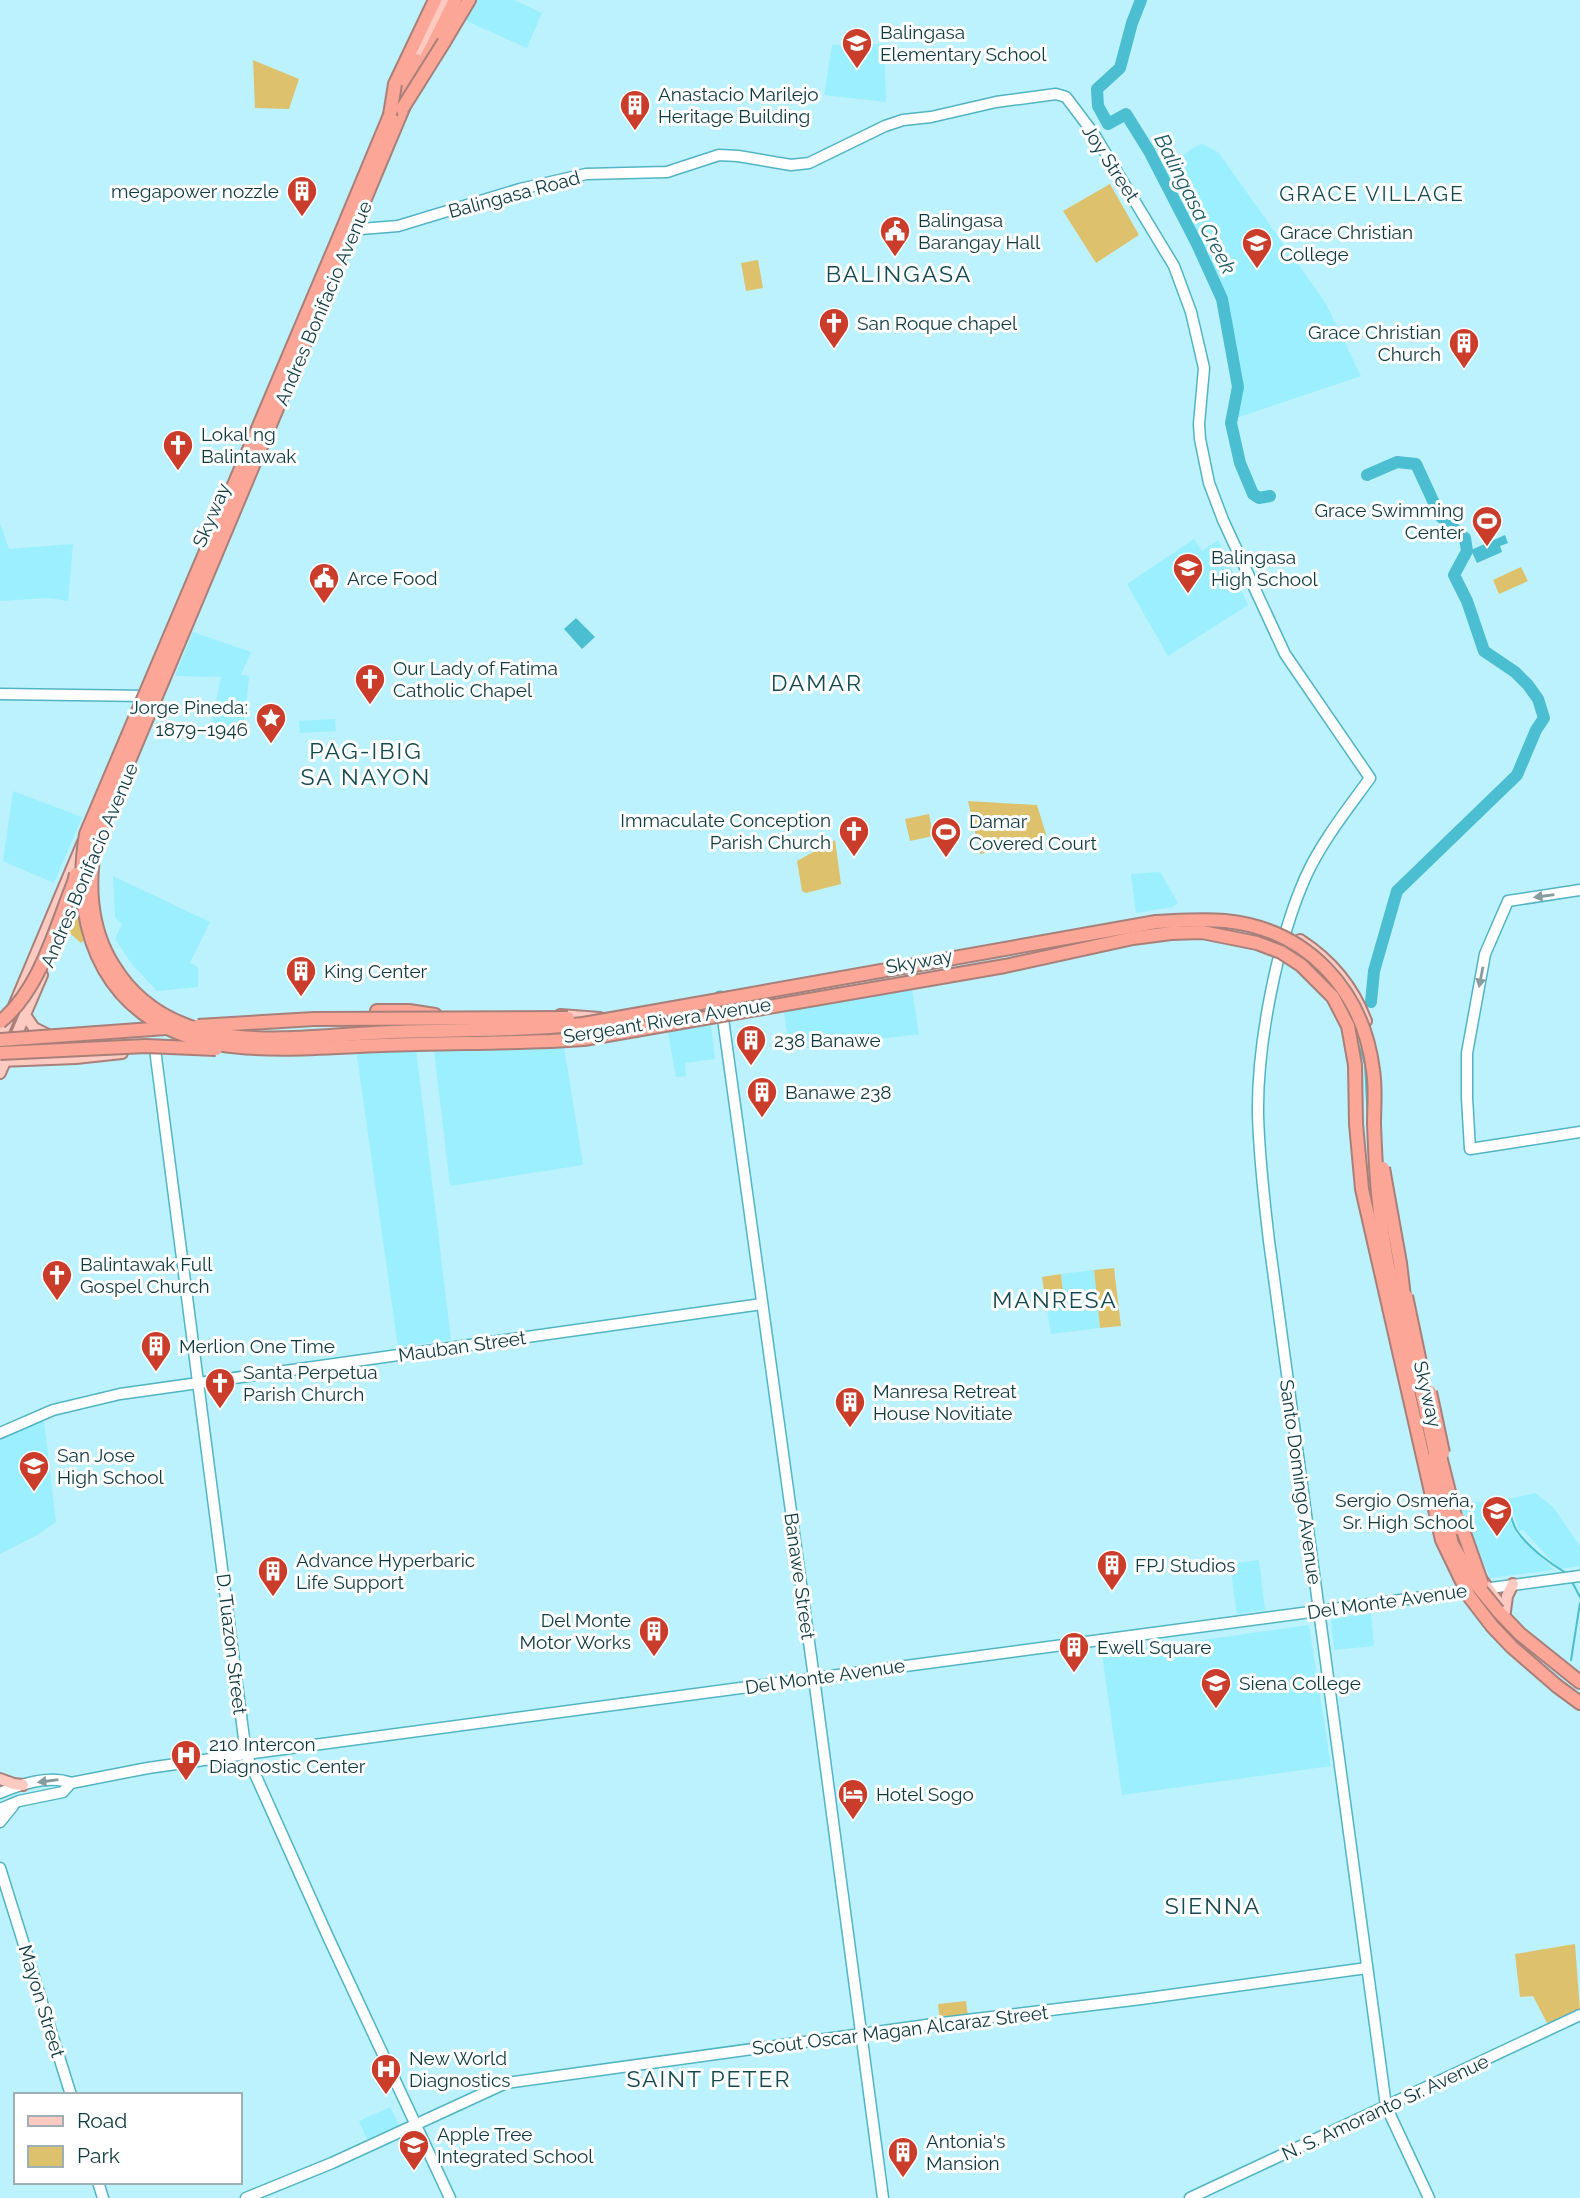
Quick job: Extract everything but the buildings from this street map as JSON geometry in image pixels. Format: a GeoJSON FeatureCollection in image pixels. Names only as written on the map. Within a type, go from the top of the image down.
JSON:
{"type":"FeatureCollection","features":[{"type":"Feature","properties":{"kind":"highway"},"geometry":{"type":"LineString","coordinates":[[390,115],[395,84],[435,0]]}},
{"type":"Feature","properties":{"kind":"highway","name":"Skyway"},"geometry":{"type":"LineString","coordinates":[[445,0],[390,115],[86,834],[81,891],[89,938],[108,976],[138,1009],[176,1032],[216,1044],[255,1048],[327,1047],[584,1039],[1005,965],[1133,938],[1202,932],[1257,943],[1281,952],[1301,965],[1333,997],[1348,1026],[1352,1042],[1358,1157],[1367,1212],[1440,1530],[1455,1571],[1469,1596],[1492,1626],[1521,1655],[1580,1703]]}},
{"type":"Feature","properties":{"kind":"highway","name":"Skyway"},"geometry":{"type":"LineString","coordinates":[[456,0],[402,109],[97,836],[91,877],[96,926],[106,955],[130,988],[145,1003],[179,1025],[199,1031],[255,1038],[512,1030],[583,1024],[1156,922],[1226,921],[1268,931],[1299,946],[1328,969],[1345,989],[1356,1009],[1374,1072],[1374,1126],[1382,1228],[1424,1433],[1452,1544],[1475,1583],[1502,1611]]}},
{"type":"Feature","properties":{"kind":"highway"},"geometry":{"type":"LineString","coordinates":[[402,109],[469,0]]}},
{"type":"Feature","properties":{"kind":"highway"},"geometry":{"type":"LineString","coordinates":[[0,1022],[14,1010],[31,988],[74,882],[78,856],[86,834]]}},
{"type":"Feature","properties":{"kind":"highway"},"geometry":{"type":"LineString","coordinates":[[377,1011],[409,1011],[453,1017]]}},
{"type":"Feature","properties":{"kind":"highway","name":"Skyway"},"geometry":{"type":"LineString","coordinates":[[0,1040],[302,1019],[621,1017]]}},
{"type":"Feature","properties":{"kind":"highway","name":"Skyway"},"geometry":{"type":"LineString","coordinates":[[2,1058],[146,1045],[254,1054],[327,1047]]}},
{"type":"Feature","properties":{"kind":"highway","name":"Skyway"},"geometry":{"type":"LineString","coordinates":[[1374,1126],[1400,1263],[1406,1316],[1455,1534],[1482,1586],[1520,1634],[1580,1680]]}},
{"type":"Feature","properties":{"kind":"highway","name":"Skyway"},"geometry":{"type":"LineString","coordinates":[[1358,1157],[1393,1235],[1463,1552],[1492,1626]]}},
{"type":"Feature","properties":{"kind":"main road","name":"Andres Bonifacio Avenue"},"geometry":{"type":"LineString","coordinates":[[0,1040],[386,117],[445,0]]}},
{"type":"Feature","properties":{"kind":"main road","name":"Andres Bonifacio Avenue"},"geometry":{"type":"LineString","coordinates":[[0,1073],[2,1058],[25,1015],[355,227],[423,67],[456,0]]}},
{"type":"Feature","properties":{"kind":"main road"},"geometry":{"type":"LineString","coordinates":[[79,886],[94,944],[105,966],[119,985],[150,1014],[161,1022],[185,1031]]}},
{"type":"Feature","properties":{"kind":"main road","name":"Sergeant Rivera Avenue"},"geometry":{"type":"LineString","coordinates":[[0,1040],[185,1031],[256,1035],[524,1027],[602,1018],[1153,917],[1211,915],[1250,919],[1287,933],[1315,950],[1334,967],[1360,1006],[1371,1048],[1379,1230]]}},
{"type":"Feature","properties":{"kind":"main road","name":"Sergeant Rivera Avenue"},"geometry":{"type":"LineString","coordinates":[[2,1058],[76,1058],[208,1045],[255,1050],[584,1036],[1184,937],[1218,940],[1280,957]]}},
{"type":"Feature","properties":{"kind":"main road"},"geometry":{"type":"LineString","coordinates":[[1280,957],[1319,987],[1345,1024],[1356,1067],[1360,1152],[1379,1230],[1449,1499],[1482,1586]]}},
{"type":"Feature","properties":{"kind":"main road"},"geometry":{"type":"LineString","coordinates":[[25,1015],[28,1022],[42,1033],[67,1038]]}},
{"type":"Feature","properties":{"kind":"main road","name":"Sergeant Rivera Avenue"},"geometry":{"type":"LineString","coordinates":[[185,1031],[218,1023],[549,1015],[602,1018]]}},
{"type":"Feature","properties":{"kind":"main road"},"geometry":{"type":"LineString","coordinates":[[343,1031],[344,1045]]}},
{"type":"Feature","properties":{"kind":"main road"},"geometry":{"type":"LineString","coordinates":[[1379,1230],[1434,1516],[1450,1564],[1464,1591],[1483,1618],[1512,1649],[1580,1703]]}},
{"type":"Feature","properties":{"kind":"main road"},"geometry":{"type":"LineString","coordinates":[[1450,1564],[1461,1566],[1482,1586]]}},
{"type":"Feature","properties":{"kind":"main road"},"geometry":{"type":"LineString","coordinates":[[1502,1611],[1513,1584]]}},
{"type":"Feature","properties":{"kind":"main road"},"geometry":{"type":"LineString","coordinates":[[0,1779],[23,1785]]}},
{"type":"Feature","properties":{"kind":"street","name":"Balingasa Road"},"geometry":{"type":"LineString","coordinates":[[355,227],[361,229],[398,226],[520,189],[574,177],[605,172],[667,172],[719,155],[791,165],[808,163],[885,126],[996,102],[1056,94],[1066,97]]}},
{"type":"Feature","properties":{"kind":"street","name":"Joy Street"},"geometry":{"type":"LineString","coordinates":[[1066,97],[1094,134],[1174,266],[1191,312],[1204,368],[1200,439],[1209,483],[1223,520],[1285,654],[1370,778]]}},
{"type":"Feature","properties":{"kind":"street"},"geometry":{"type":"LineString","coordinates":[[0,694],[160,696]]}},
{"type":"Feature","properties":{"kind":"street","name":"Santo Domingo Avenue"},"geometry":{"type":"LineString","coordinates":[[1370,778],[1306,876],[1280,957],[1266,1018],[1259,1084],[1260,1158],[1278,1315],[1385,2106],[1429,2198]]}},
{"type":"Feature","properties":{"kind":"street"},"geometry":{"type":"LineString","coordinates":[[1580,891],[1508,901],[1485,954],[1467,1053],[1470,1149],[1580,1132]]}},
{"type":"Feature","properties":{"kind":"street","name":"Banawe Street"},"geometry":{"type":"LineString","coordinates":[[720,997],[883,2198]]}},
{"type":"Feature","properties":{"kind":"street","name":"D. Tuazon Street"},"geometry":{"type":"LineString","coordinates":[[155,1049],[246,1754],[450,2198]]}},
{"type":"Feature","properties":{"kind":"street","name":"Mauban Street"},"geometry":{"type":"LineString","coordinates":[[0,1433],[44,1414],[86,1401],[762,1304]]}},
{"type":"Feature","properties":{"kind":"street","name":"Del Monte Avenue"},"geometry":{"type":"LineString","coordinates":[[0,1793],[23,1785],[61,1779],[71,1783],[148,1768],[246,1754],[1319,1611],[1464,1591],[1482,1586],[1580,1576]]}},
{"type":"Feature","properties":{"kind":"street","name":"Del Monte Avenue"},"geometry":{"type":"LineString","coordinates":[[0,1809],[63,1792],[71,1783]]}},
{"type":"Feature","properties":{"kind":"street"},"geometry":{"type":"LineString","coordinates":[[0,1822],[18,1802]]}},
{"type":"Feature","properties":{"kind":"street","name":"Mayon Street"},"geometry":{"type":"LineString","coordinates":[[0,1868],[70,2093]]}},
{"type":"Feature","properties":{"kind":"street","name":"Scout Oscar Magan Alcaraz Street"},"geometry":{"type":"LineString","coordinates":[[246,2198],[332,2163],[506,2083],[1367,1968]]}},
{"type":"Feature","properties":{"kind":"street","name":"N. S. Amoranto Sr. Avenue"},"geometry":{"type":"LineString","coordinates":[[1190,2198],[1580,2015]]}},
{"type":"Feature","properties":{"kind":"shaded area"},"geometry":{"type":"Polygon","coordinates":[[[472,0],[514,0],[542,13],[527,48],[462,19],[472,0]]]}},
{"type":"Feature","properties":{"kind":"shaded area","name":"Balingasa Elementary School"},"geometry":{"type":"Polygon","coordinates":[[[884,44],[886,102],[824,95],[832,45],[884,44]]]}},
{"type":"Feature","properties":{"kind":"shaded area","name":"Grace Christian College"},"geometry":{"type":"Polygon","coordinates":[[[1202,144],[1218,152],[1325,302],[1361,376],[1236,418],[1240,382],[1224,299],[1199,241],[1159,173],[1202,144]]]}},
{"type":"Feature","properties":{"kind":"shaded area"},"geometry":{"type":"Polygon","coordinates":[[[0,523],[9,549],[73,544],[68,601],[49,598],[0,601],[0,523]]]}},
{"type":"Feature","properties":{"kind":"shaded area","name":"Grace Swimming Center"},"geometry":{"type":"Polygon","coordinates":[[[1505,535],[1508,543],[1500,546],[1502,552],[1477,563],[1471,550],[1505,535]]]}},
{"type":"Feature","properties":{"kind":"shaded area","name":"Balingasa High School"},"geometry":{"type":"Polygon","coordinates":[[[1194,539],[1202,551],[1218,540],[1248,605],[1168,656],[1127,584],[1194,539]]]}},
{"type":"Feature","properties":{"kind":"shaded area"},"geometry":{"type":"Polygon","coordinates":[[[576,618],[595,637],[582,649],[564,629],[576,618]]]}},
{"type":"Feature","properties":{"kind":"shaded area"},"geometry":{"type":"Polygon","coordinates":[[[193,632],[251,652],[241,675],[249,676],[243,737],[210,730],[221,677],[175,676],[193,632]]]}},
{"type":"Feature","properties":{"kind":"shaded area"},"geometry":{"type":"Polygon","coordinates":[[[335,719],[336,731],[300,733],[299,721],[335,719]]]}},
{"type":"Feature","properties":{"kind":"shaded area"},"geometry":{"type":"Polygon","coordinates":[[[13,791],[82,817],[54,883],[3,861],[13,791]]]}},
{"type":"Feature","properties":{"kind":"shaded area"},"geometry":{"type":"Polygon","coordinates":[[[1160,872],[1178,903],[1172,907],[1136,913],[1131,874],[1160,872]]]}},
{"type":"Feature","properties":{"kind":"shaded area"},"geometry":{"type":"Polygon","coordinates":[[[113,876],[210,922],[190,963],[198,967],[198,987],[157,991],[131,963],[115,939],[122,924],[115,917],[113,876]]]}},
{"type":"Feature","properties":{"kind":"shaded area"},"geometry":{"type":"Polygon","coordinates":[[[912,989],[919,1034],[789,1050],[784,1009],[912,989]]]}},
{"type":"Feature","properties":{"kind":"shaded area"},"geometry":{"type":"Polygon","coordinates":[[[711,1025],[715,1059],[685,1063],[686,1076],[676,1077],[668,1032],[711,1025]]]}},
{"type":"Feature","properties":{"kind":"shaded area"},"geometry":{"type":"Polygon","coordinates":[[[564,1047],[583,1165],[450,1186],[434,1050],[564,1047]]]}},
{"type":"Feature","properties":{"kind":"shaded area"},"geometry":{"type":"Polygon","coordinates":[[[416,1048],[451,1340],[398,1347],[356,1049],[416,1048]]]}},
{"type":"Feature","properties":{"kind":"shaded area"},"geometry":{"type":"Polygon","coordinates":[[[1094,1270],[1100,1328],[1051,1334],[1046,1304],[1064,1301],[1061,1274],[1094,1270]]]}},
{"type":"Feature","properties":{"kind":"shaded area","name":"San Jose High School"},"geometry":{"type":"Polygon","coordinates":[[[38,1421],[44,1422],[56,1522],[0,1554],[0,1437],[38,1421]]]}},
{"type":"Feature","properties":{"kind":"shaded area"},"geometry":{"type":"Polygon","coordinates":[[[1535,1493],[1553,1507],[1580,1546],[1580,1566],[1559,1569],[1523,1530],[1519,1531],[1509,1499],[1535,1493]]]}},
{"type":"Feature","properties":{"kind":"shaded area","name":"Sergio Osmeña, Sr. High School"},"geometry":{"type":"Polygon","coordinates":[[[1507,1499],[1516,1533],[1554,1570],[1490,1578],[1458,1500],[1482,1502],[1507,1499]]]}},
{"type":"Feature","properties":{"kind":"shaded area"},"geometry":{"type":"Polygon","coordinates":[[[1259,1560],[1265,1610],[1237,1614],[1230,1564],[1259,1560]]]}},
{"type":"Feature","properties":{"kind":"shaded area"},"geometry":{"type":"Polygon","coordinates":[[[1371,1613],[1374,1646],[1334,1650],[1331,1619],[1371,1613]]]}},
{"type":"Feature","properties":{"kind":"shaded area","name":"Siena College"},"geometry":{"type":"Polygon","coordinates":[[[1309,1625],[1331,1766],[1122,1795],[1102,1654],[1309,1625]]]}},
{"type":"Feature","properties":{"kind":"shaded area"},"geometry":{"type":"Polygon","coordinates":[[[390,2107],[399,2125],[367,2139],[359,2121],[390,2107]]]}},
{"type":"Feature","properties":{"kind":"green space"},"geometry":{"type":"Polygon","coordinates":[[[253,60],[299,79],[289,109],[255,108],[253,60]]]}},
{"type":"Feature","properties":{"kind":"green space"},"geometry":{"type":"Polygon","coordinates":[[[1110,184],[1139,235],[1096,263],[1063,211],[1110,184]]]}},
{"type":"Feature","properties":{"kind":"green space"},"geometry":{"type":"Polygon","coordinates":[[[758,260],[763,288],[746,291],[741,263],[758,260]]]}},
{"type":"Feature","properties":{"kind":"green space"},"geometry":{"type":"Polygon","coordinates":[[[1521,567],[1528,581],[1499,594],[1493,580],[1521,567]]]}},
{"type":"Feature","properties":{"kind":"green space"},"geometry":{"type":"Polygon","coordinates":[[[968,801],[1037,805],[1046,834],[1044,839],[980,854],[968,801]]]}},
{"type":"Feature","properties":{"kind":"green space"},"geometry":{"type":"Polygon","coordinates":[[[929,814],[933,836],[910,841],[905,819],[929,814]]]}},
{"type":"Feature","properties":{"kind":"green space"},"geometry":{"type":"Polygon","coordinates":[[[835,840],[841,884],[806,893],[802,891],[797,861],[835,840]]]}},
{"type":"Feature","properties":{"kind":"green space"},"geometry":{"type":"Polygon","coordinates":[[[77,906],[85,939],[81,943],[66,930],[77,906]]]}},
{"type":"Feature","properties":{"kind":"green space"},"geometry":{"type":"Polygon","coordinates":[[[1114,1268],[1121,1326],[1100,1328],[1094,1270],[1114,1268]]]}},
{"type":"Feature","properties":{"kind":"green space"},"geometry":{"type":"Polygon","coordinates":[[[1061,1274],[1064,1302],[1046,1304],[1042,1277],[1061,1274]]]}},
{"type":"Feature","properties":{"kind":"green space"},"geometry":{"type":"Polygon","coordinates":[[[1575,1944],[1580,2010],[1547,2023],[1533,1996],[1520,1997],[1515,1954],[1575,1944]]]}},
{"type":"Feature","properties":{"kind":"green space"},"geometry":{"type":"Polygon","coordinates":[[[966,2001],[968,2016],[940,2020],[938,2004],[966,2001]]]}},
{"type":"Feature","properties":{"kind":"waterway","name":"Balingasa Creek"},"geometry":{"type":"LineString","coordinates":[[1141,0],[1120,68],[1097,89],[1098,106],[1108,124],[1126,114],[1149,151],[1222,299],[1238,387],[1231,423],[1240,463],[1253,494],[1259,498],[1270,496]]}},
{"type":"Feature","properties":{"kind":"waterway","name":"Balingasa Creek"},"geometry":{"type":"LineString","coordinates":[[1367,475],[1397,462],[1416,464],[1440,516],[1465,538],[1467,551],[1454,575],[1467,601],[1484,651],[1515,672],[1528,685],[1538,699],[1544,718],[1517,775],[1397,891],[1374,971],[1371,1002]]}},
{"type":"Feature","properties":{"kind":"waterway"},"geometry":{"type":"LineString","coordinates":[[1356,1038],[1365,1064],[1368,1122]]}},
{"type":"Feature","properties":{"kind":"waterway"},"geometry":{"type":"LineString","coordinates":[[1509,1504],[1517,1531],[1539,1554],[1566,1573]]}},
{"type":"Feature","properties":{"kind":"waterway"},"geometry":{"type":"LineString","coordinates":[[1571,1580],[1580,1597]]}},
{"type":"Feature","properties":{"kind":"waterway"},"geometry":{"type":"LineString","coordinates":[[1571,1660],[1580,1603]]}},
{"type":"Feature","properties":{"kind":"place","name":"Balingasa Elementary School"},"geometry":{"type":"Point","coordinates":[857,70]}},
{"type":"Feature","properties":{"kind":"place","name":"Anastacio Marilejo Heritage Building"},"geometry":{"type":"Point","coordinates":[635,132]}},
{"type":"Feature","properties":{"kind":"place","name":"megapower nozzle"},"geometry":{"type":"Point","coordinates":[302,218]}},
{"type":"Feature","properties":{"kind":"place","name":"Balingasa Barangay Hall"},"geometry":{"type":"Point","coordinates":[895,258]}},
{"type":"Feature","properties":{"kind":"place","name":"Grace Christian College"},"geometry":{"type":"Point","coordinates":[1257,270]}},
{"type":"Feature","properties":{"kind":"place","name":"San Roque chapel"},"geometry":{"type":"Point","coordinates":[834,350]}},
{"type":"Feature","properties":{"kind":"place","name":"Grace Christian Church"},"geometry":{"type":"Point","coordinates":[1464,370]}},
{"type":"Feature","properties":{"kind":"place","name":"Lokal ng Balintawak"},"geometry":{"type":"Point","coordinates":[178,472]}},
{"type":"Feature","properties":{"kind":"place","name":"Grace Swimming Center"},"geometry":{"type":"Point","coordinates":[1487,548]}},
{"type":"Feature","properties":{"kind":"place","name":"Balingasa High School"},"geometry":{"type":"Point","coordinates":[1188,595]}},
{"type":"Feature","properties":{"kind":"place","name":"Arce Food"},"geometry":{"type":"Point","coordinates":[324,605]}},
{"type":"Feature","properties":{"kind":"place","name":"Our Lady of Fatima Catholic Chapel"},"geometry":{"type":"Point","coordinates":[370,706]}},
{"type":"Feature","properties":{"kind":"place","name":"Jorge Pineda: 1879–1946"},"geometry":{"type":"Point","coordinates":[271,745]}},
{"type":"Feature","properties":{"kind":"place","name":"Immaculate Conception Parish Church"},"geometry":{"type":"Point","coordinates":[854,858]}},
{"type":"Feature","properties":{"kind":"place","name":"Damar Covered Court"},"geometry":{"type":"Point","coordinates":[946,859]}},
{"type":"Feature","properties":{"kind":"place","name":"King Center"},"geometry":{"type":"Point","coordinates":[301,998]}},
{"type":"Feature","properties":{"kind":"place","name":"238 Banawe"},"geometry":{"type":"Point","coordinates":[751,1067]}},
{"type":"Feature","properties":{"kind":"place","name":"Banawe 238"},"geometry":{"type":"Point","coordinates":[762,1119]}},
{"type":"Feature","properties":{"kind":"place","name":"Balintawak Full Gospel Church"},"geometry":{"type":"Point","coordinates":[57,1302]}},
{"type":"Feature","properties":{"kind":"place","name":"Merlion One Time"},"geometry":{"type":"Point","coordinates":[156,1373]}},
{"type":"Feature","properties":{"kind":"place","name":"Santa Perpetua Parish Church"},"geometry":{"type":"Point","coordinates":[220,1410]}},
{"type":"Feature","properties":{"kind":"place","name":"Manresa Retreat House Novitiate"},"geometry":{"type":"Point","coordinates":[850,1429]}},
{"type":"Feature","properties":{"kind":"place","name":"San Jose High School"},"geometry":{"type":"Point","coordinates":[34,1493]}},
{"type":"Feature","properties":{"kind":"place","name":"Sergio Osmeña, Sr. High School"},"geometry":{"type":"Point","coordinates":[1497,1538]}},
{"type":"Feature","properties":{"kind":"place","name":"FPJ Studios"},"geometry":{"type":"Point","coordinates":[1112,1592]}},
{"type":"Feature","properties":{"kind":"place","name":"Advance Hyperbaric Life Support"},"geometry":{"type":"Point","coordinates":[273,1598]}},
{"type":"Feature","properties":{"kind":"place","name":"Del Monte Motor Works"},"geometry":{"type":"Point","coordinates":[654,1658]}},
{"type":"Feature","properties":{"kind":"place","name":"Ewell Square"},"geometry":{"type":"Point","coordinates":[1074,1674]}},
{"type":"Feature","properties":{"kind":"place","name":"Siena College"},"geometry":{"type":"Point","coordinates":[1216,1710]}},
{"type":"Feature","properties":{"kind":"place","name":"210 Intercon Diagnostic Center"},"geometry":{"type":"Point","coordinates":[186,1782]}},
{"type":"Feature","properties":{"kind":"place","name":"Hotel Sogo"},"geometry":{"type":"Point","coordinates":[853,1821]}},
{"type":"Feature","properties":{"kind":"place","name":"New World Diagnostics"},"geometry":{"type":"Point","coordinates":[386,2096]}},
{"type":"Feature","properties":{"kind":"place","name":"Apple Tree Integrated School"},"geometry":{"type":"Point","coordinates":[414,2172]}},
{"type":"Feature","properties":{"kind":"place","name":"Antonia's Mansion"},"geometry":{"type":"Point","coordinates":[903,2179]}},
{"type":"Feature","properties":{"kind":"district","name":"GRACE VILLAGE"},"geometry":{"type":"Point","coordinates":[1372,194]}},
{"type":"Feature","properties":{"kind":"district","name":"BALINGASA"},"geometry":{"type":"Point","coordinates":[899,274]}},
{"type":"Feature","properties":{"kind":"district","name":"DAMAR"},"geometry":{"type":"Point","coordinates":[817,683]}},
{"type":"Feature","properties":{"kind":"district","name":"PAG-IBIG SA NAYON"},"geometry":{"type":"Point","coordinates":[366,764]}},
{"type":"Feature","properties":{"kind":"district","name":"MANRESA"},"geometry":{"type":"Point","coordinates":[1055,1300]}},
{"type":"Feature","properties":{"kind":"district","name":"SIENNA"},"geometry":{"type":"Point","coordinates":[1213,1906]}},
{"type":"Feature","properties":{"kind":"district","name":"SAINT PETER"},"geometry":{"type":"Point","coordinates":[709,2079]}}]}
